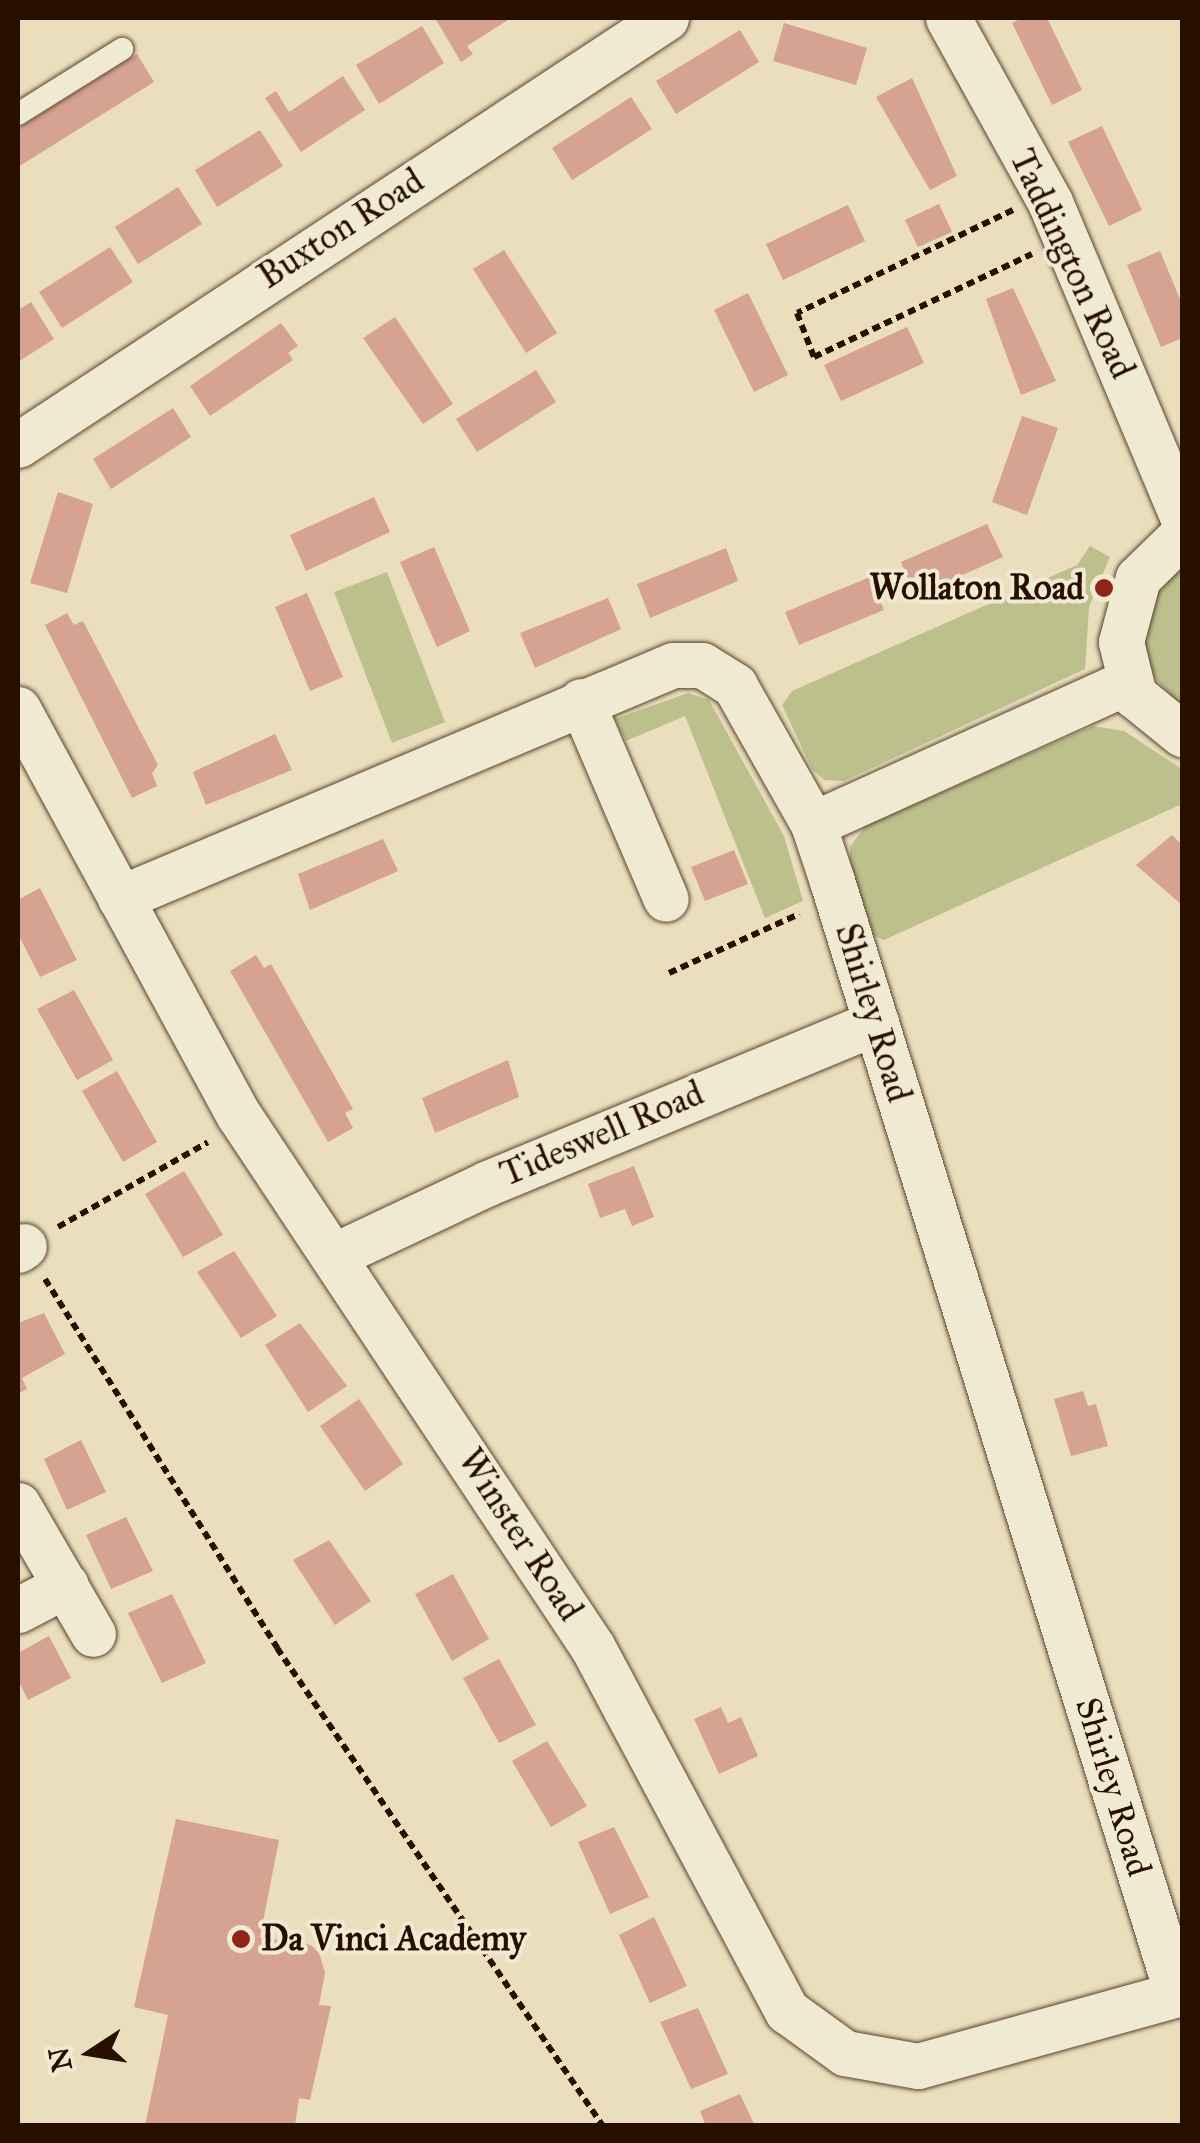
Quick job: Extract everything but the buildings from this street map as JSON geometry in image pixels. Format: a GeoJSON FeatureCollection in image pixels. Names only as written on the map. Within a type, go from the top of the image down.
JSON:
{"type":"FeatureCollection","features":[{"type":"Feature","properties":{"kind":"street","name":"Buxton Road"},"geometry":{"type":"LineString","coordinates":[[18,445],[666,18]]}},
{"type":"Feature","properties":{"kind":"street","name":"Taddington Road"},"geometry":{"type":"LineString","coordinates":[[948,18],[1046,195],[1182,516]]}},
{"type":"Feature","properties":{"kind":"street"},"geometry":{"type":"LineString","coordinates":[[1182,535],[1148,563],[1128,598],[1121,642],[1128,682],[1151,714],[1182,734]]}},
{"type":"Feature","properties":{"kind":"street","name":"Shirley Road"},"geometry":{"type":"LineString","coordinates":[[120,898],[673,664],[720,672],[754,716],[813,824],[1180,1993]]}},
{"type":"Feature","properties":{"kind":"street"},"geometry":{"type":"LineString","coordinates":[[813,824],[1128,682]]}},
{"type":"Feature","properties":{"kind":"street"},"geometry":{"type":"LineString","coordinates":[[582,701],[666,898]]}},
{"type":"Feature","properties":{"kind":"street","name":"Winster Road"},"geometry":{"type":"LineString","coordinates":[[18,709],[238,1114],[594,1648],[787,2011],[845,2053],[918,2066],[1180,1993]]}},
{"type":"Feature","properties":{"kind":"street","name":"Tideswell Road"},"geometry":{"type":"LineString","coordinates":[[333,1256],[505,1175],[876,1022]]}},
{"type":"Feature","properties":{"kind":"street"},"geometry":{"type":"LineString","coordinates":[[18,1504],[93,1634]]}},
{"type":"Feature","properties":{"kind":"street"},"geometry":{"type":"LineString","coordinates":[[18,1610],[66,1586]]}},
{"type":"Feature","properties":{"kind":"lane"},"geometry":{"type":"LineString","coordinates":[[18,114],[122,49]]}},
{"type":"Feature","properties":{"kind":"path"},"geometry":{"type":"LineString","coordinates":[[1046,195],[797,313],[814,357],[1065,238]]}},
{"type":"Feature","properties":{"kind":"path"},"geometry":{"type":"LineString","coordinates":[[670,973],[837,897]]}},
{"type":"Feature","properties":{"kind":"path"},"geometry":{"type":"LineString","coordinates":[[238,1114],[210,1141],[21,1248],[277,1648],[603,2126]]}},
{"type":"Feature","properties":{"kind":"green space"},"geometry":{"type":"Polygon","coordinates":[[[1090,546],[1110,557],[1089,607],[1085,669],[844,781],[824,780],[812,769],[782,705],[792,691],[1077,565],[1090,546]]]}},
{"type":"Feature","properties":{"kind":"green space"},"geometry":{"type":"Polygon","coordinates":[[[1182,559],[1182,708],[1148,670],[1142,635],[1155,590],[1182,559]]]}},
{"type":"Feature","properties":{"kind":"green space"},"geometry":{"type":"Polygon","coordinates":[[[387,572],[445,722],[392,743],[334,592],[387,572]]]}},
{"type":"Feature","properties":{"kind":"green space"},"geometry":{"type":"Polygon","coordinates":[[[688,693],[709,700],[784,836],[803,901],[765,918],[685,716],[626,741],[615,719],[688,693]]]}},
{"type":"Feature","properties":{"kind":"green space"},"geometry":{"type":"Polygon","coordinates":[[[1093,726],[1124,731],[1182,769],[1182,804],[884,940],[874,936],[850,863],[850,847],[865,826],[1093,726]]]}},
{"type":"Feature","properties":{"kind":"place","name":"Wollaton Road"},"geometry":{"type":"Point","coordinates":[1104,588]}},
{"type":"Feature","properties":{"kind":"place","name":"Da Vinci Academy"},"geometry":{"type":"Point","coordinates":[241,1939]}}]}
